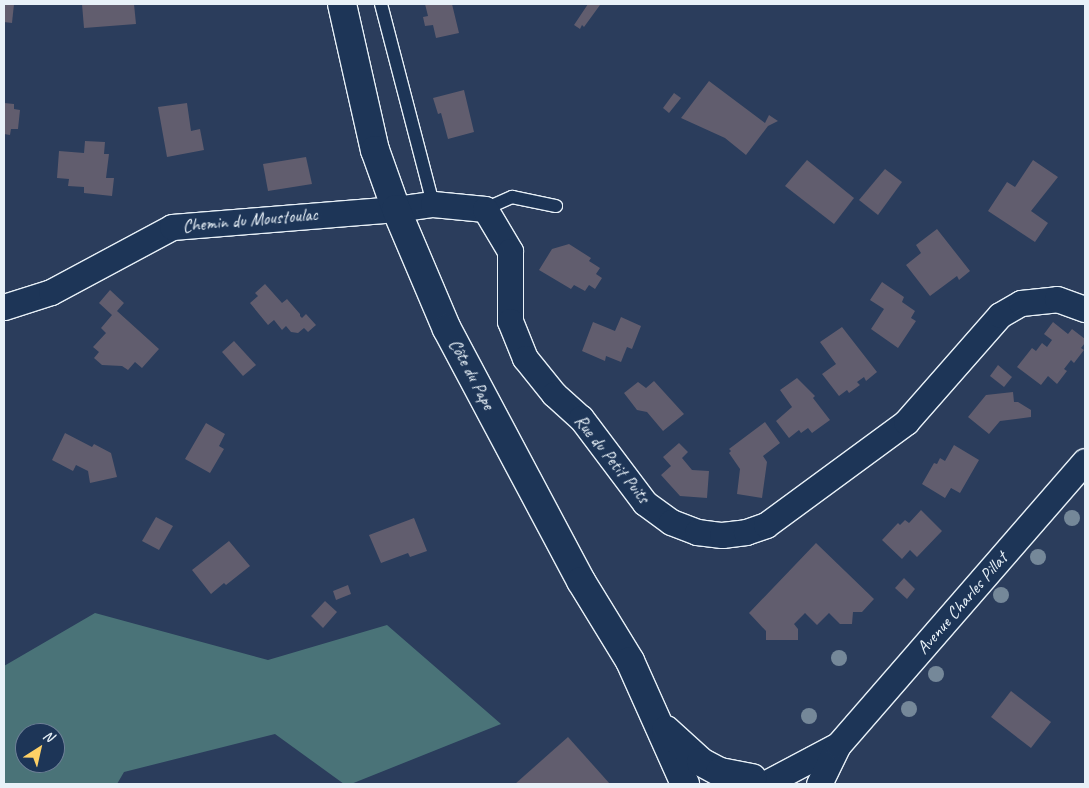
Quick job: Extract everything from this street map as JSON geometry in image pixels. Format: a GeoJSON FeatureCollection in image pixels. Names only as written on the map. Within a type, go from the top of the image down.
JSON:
{"type":"FeatureCollection","features":[{"type":"Feature","properties":{"kind":"main road","name":"Côte du Pape"},"geometry":{"type":"LineString","coordinates":[[342,4],[375,150],[396,209],[448,329],[581,581],[630,661],[685,784]]}},
{"type":"Feature","properties":{"kind":"main road","name":"Côte du Pape"},"geometry":{"type":"LineString","coordinates":[[658,722],[701,762],[720,772],[755,782]]}},
{"type":"Feature","properties":{"kind":"street"},"geometry":{"type":"LineString","coordinates":[[396,209],[432,204],[485,209]]}},
{"type":"Feature","properties":{"kind":"street","name":"Chemin du Moustoulac"},"geometry":{"type":"LineString","coordinates":[[4,307],[51,292],[172,227],[396,209]]}},
{"type":"Feature","properties":{"kind":"street","name":"Rue du Petit Puits"},"geometry":{"type":"LineString","coordinates":[[485,209],[510,251],[510,321],[525,358],[554,394],[581,418],[645,503],[671,522],[697,532],[722,535],[746,532],[766,525],[906,422],[1000,315],[1020,303],[1057,299],[1085,310]]}},
{"type":"Feature","properties":{"kind":"street","name":"Avenue Charles Pillat"},"geometry":{"type":"LineString","coordinates":[[818,784],[838,745],[1085,461]]}},
{"type":"Feature","properties":{"kind":"street","name":"Avenue Charles Pillat"},"geometry":{"type":"LineString","coordinates":[[755,782],[838,745]]}},
{"type":"Feature","properties":{"kind":"lane"},"geometry":{"type":"LineString","coordinates":[[381,4],[432,204]]}},
{"type":"Feature","properties":{"kind":"lane"},"geometry":{"type":"LineString","coordinates":[[485,209],[512,198],[556,206]]}},
{"type":"Feature","properties":{"kind":"green space"},"geometry":{"type":"Polygon","coordinates":[[[95,613],[268,660],[387,625],[501,724],[351,784],[344,784],[275,734],[124,772],[117,784],[4,784],[4,666],[95,613]]]}},
{"type":"Feature","properties":{"kind":"building"},"geometry":{"type":"Polygon","coordinates":[[[4,4],[14,4],[12,23],[4,22],[4,4]]]}},
{"type":"Feature","properties":{"kind":"building"},"geometry":{"type":"Polygon","coordinates":[[[82,4],[134,4],[136,24],[84,28],[82,4]]]}},
{"type":"Feature","properties":{"kind":"building"},"geometry":{"type":"Polygon","coordinates":[[[425,4],[452,4],[459,33],[436,38],[433,25],[425,26],[423,17],[428,16],[425,4]]]}},
{"type":"Feature","properties":{"kind":"building"},"geometry":{"type":"Polygon","coordinates":[[[588,4],[600,5],[584,27],[582,25],[580,29],[574,25],[588,4]]]}},
{"type":"Feature","properties":{"kind":"building"},"geometry":{"type":"Polygon","coordinates":[[[709,81],[765,123],[769,115],[778,121],[768,126],[746,155],[725,138],[681,118],[709,81]]]}},
{"type":"Feature","properties":{"kind":"building"},"geometry":{"type":"Polygon","coordinates":[[[464,90],[474,132],[448,139],[441,113],[438,114],[433,98],[464,90]]]}},
{"type":"Feature","properties":{"kind":"building"},"geometry":{"type":"Polygon","coordinates":[[[674,93],[681,98],[669,113],[663,108],[674,93]]]}},
{"type":"Feature","properties":{"kind":"building"},"geometry":{"type":"Polygon","coordinates":[[[4,103],[14,104],[14,109],[20,110],[18,129],[11,129],[10,135],[4,134],[4,103]]]}},
{"type":"Feature","properties":{"kind":"building"},"geometry":{"type":"Polygon","coordinates":[[[187,103],[191,131],[200,129],[204,150],[167,157],[158,107],[187,103]]]}},
{"type":"Feature","properties":{"kind":"building"},"geometry":{"type":"Polygon","coordinates":[[[85,141],[105,142],[104,154],[109,154],[106,178],[114,178],[112,196],[84,193],[84,187],[68,186],[69,179],[57,178],[59,151],[84,153],[85,141]]]}},
{"type":"Feature","properties":{"kind":"building"},"geometry":{"type":"Polygon","coordinates":[[[306,157],[312,184],[268,191],[263,164],[306,157]]]}},
{"type":"Feature","properties":{"kind":"building"},"geometry":{"type":"Polygon","coordinates":[[[807,160],[854,198],[834,224],[785,186],[807,160]]]}},
{"type":"Feature","properties":{"kind":"building"},"geometry":{"type":"Polygon","coordinates":[[[1033,160],[1058,177],[1031,211],[1048,223],[1035,242],[988,211],[1007,182],[1015,187],[1033,160]]]}},
{"type":"Feature","properties":{"kind":"building"},"geometry":{"type":"Polygon","coordinates":[[[885,169],[902,182],[878,215],[859,200],[885,169]]]}},
{"type":"Feature","properties":{"kind":"building"},"geometry":{"type":"Polygon","coordinates":[[[937,229],[970,271],[959,280],[957,276],[930,296],[906,265],[921,253],[916,245],[937,229]]]}},
{"type":"Feature","properties":{"kind":"building"},"geometry":{"type":"Polygon","coordinates":[[[569,244],[591,258],[589,261],[600,268],[596,274],[602,278],[595,289],[589,285],[585,291],[574,285],[571,289],[539,270],[552,249],[569,244]]]}},
{"type":"Feature","properties":{"kind":"building"},"geometry":{"type":"Polygon","coordinates":[[[882,282],[904,297],[902,302],[915,311],[911,318],[916,321],[898,348],[871,329],[884,309],[870,300],[882,282]]]}},
{"type":"Feature","properties":{"kind":"building"},"geometry":{"type":"Polygon","coordinates":[[[265,284],[282,303],[287,299],[302,318],[306,314],[316,325],[308,332],[304,328],[298,333],[291,332],[286,326],[282,330],[274,320],[268,325],[250,303],[258,296],[255,293],[265,284]]]}},
{"type":"Feature","properties":{"kind":"building"},"geometry":{"type":"Polygon","coordinates":[[[110,290],[124,303],[117,311],[159,349],[142,368],[135,362],[128,370],[122,366],[102,365],[94,358],[99,352],[93,347],[106,333],[101,328],[112,315],[99,303],[110,290]]]}},
{"type":"Feature","properties":{"kind":"building"},"geometry":{"type":"Polygon","coordinates":[[[621,317],[641,326],[632,349],[627,347],[621,362],[606,356],[605,361],[582,351],[593,322],[615,331],[621,317]]]}},
{"type":"Feature","properties":{"kind":"building"},"geometry":{"type":"Polygon","coordinates":[[[1053,322],[1068,334],[1072,329],[1085,339],[1085,343],[1081,348],[1084,350],[1074,363],[1071,360],[1064,369],[1067,371],[1057,384],[1048,376],[1041,385],[1017,367],[1032,348],[1036,351],[1042,343],[1047,347],[1052,340],[1044,334],[1053,322]]]}},
{"type":"Feature","properties":{"kind":"building"},"geometry":{"type":"Polygon","coordinates":[[[842,327],[877,372],[866,381],[864,377],[857,382],[860,385],[849,393],[847,390],[839,396],[822,374],[836,364],[820,342],[842,327]]]}},
{"type":"Feature","properties":{"kind":"building"},"geometry":{"type":"Polygon","coordinates":[[[234,341],[256,365],[243,376],[222,352],[234,341]]]}},
{"type":"Feature","properties":{"kind":"building"},"geometry":{"type":"Polygon","coordinates":[[[998,365],[1012,377],[1004,387],[990,376],[998,365]]]}},
{"type":"Feature","properties":{"kind":"building"},"geometry":{"type":"Polygon","coordinates":[[[797,378],[815,396],[813,398],[830,420],[812,433],[808,428],[801,433],[799,430],[789,438],[776,421],[792,407],[780,390],[797,378]]]}},
{"type":"Feature","properties":{"kind":"building"},"geometry":{"type":"Polygon","coordinates":[[[654,381],[684,414],[663,431],[647,412],[637,410],[624,393],[638,382],[646,388],[654,381]]]}},
{"type":"Feature","properties":{"kind":"building"},"geometry":{"type":"Polygon","coordinates":[[[1013,392],[1014,402],[1018,402],[1031,410],[1031,417],[1000,421],[989,434],[968,417],[986,395],[1013,392]]]}},
{"type":"Feature","properties":{"kind":"building"},"geometry":{"type":"Polygon","coordinates":[[[765,422],[780,443],[763,456],[767,462],[762,498],[737,494],[740,469],[729,453],[731,451],[729,449],[765,422]]]}},
{"type":"Feature","properties":{"kind":"building"},"geometry":{"type":"Polygon","coordinates":[[[206,423],[225,434],[219,446],[224,449],[210,473],[185,459],[206,423]]]}},
{"type":"Feature","properties":{"kind":"building"},"geometry":{"type":"Polygon","coordinates":[[[65,433],[92,447],[94,444],[111,453],[117,477],[90,483],[88,471],[76,465],[73,471],[52,460],[65,433]]]}},
{"type":"Feature","properties":{"kind":"building"},"geometry":{"type":"Polygon","coordinates":[[[679,443],[688,452],[682,458],[692,470],[709,471],[707,498],[680,496],[661,475],[671,466],[663,457],[679,443]]]}},
{"type":"Feature","properties":{"kind":"building"},"geometry":{"type":"Polygon","coordinates":[[[954,445],[979,460],[960,493],[951,488],[945,498],[922,484],[934,463],[937,464],[940,458],[945,461],[954,445]]]}},
{"type":"Feature","properties":{"kind":"building"},"geometry":{"type":"Polygon","coordinates":[[[921,510],[942,531],[917,557],[910,550],[902,559],[882,540],[898,523],[900,525],[905,520],[909,523],[921,510]]]}},
{"type":"Feature","properties":{"kind":"building"},"geometry":{"type":"Polygon","coordinates":[[[156,517],[173,526],[159,550],[142,541],[156,517]]]}},
{"type":"Feature","properties":{"kind":"building"},"geometry":{"type":"Polygon","coordinates":[[[414,518],[427,551],[410,557],[408,553],[381,563],[369,535],[414,518]]]}},
{"type":"Feature","properties":{"kind":"building"},"geometry":{"type":"Polygon","coordinates":[[[229,541],[250,566],[211,594],[192,570],[229,541]]]}},
{"type":"Feature","properties":{"kind":"building"},"geometry":{"type":"Polygon","coordinates":[[[816,543],[874,599],[862,612],[853,612],[852,624],[840,624],[829,613],[817,625],[805,613],[794,624],[798,629],[798,640],[766,640],[766,631],[749,613],[816,543]]]}},
{"type":"Feature","properties":{"kind":"building"},"geometry":{"type":"Polygon","coordinates":[[[904,578],[915,589],[907,599],[895,588],[904,578]]]}},
{"type":"Feature","properties":{"kind":"building"},"geometry":{"type":"Polygon","coordinates":[[[348,585],[351,594],[336,600],[333,591],[348,585]]]}},
{"type":"Feature","properties":{"kind":"building"},"geometry":{"type":"Polygon","coordinates":[[[325,601],[337,612],[323,628],[311,616],[325,601]]]}},
{"type":"Feature","properties":{"kind":"building"},"geometry":{"type":"Polygon","coordinates":[[[1011,691],[1051,722],[1031,748],[991,717],[1011,691]]]}},
{"type":"Feature","properties":{"kind":"building"},"geometry":{"type":"Polygon","coordinates":[[[568,737],[610,784],[515,784],[568,737]]]}}]}
